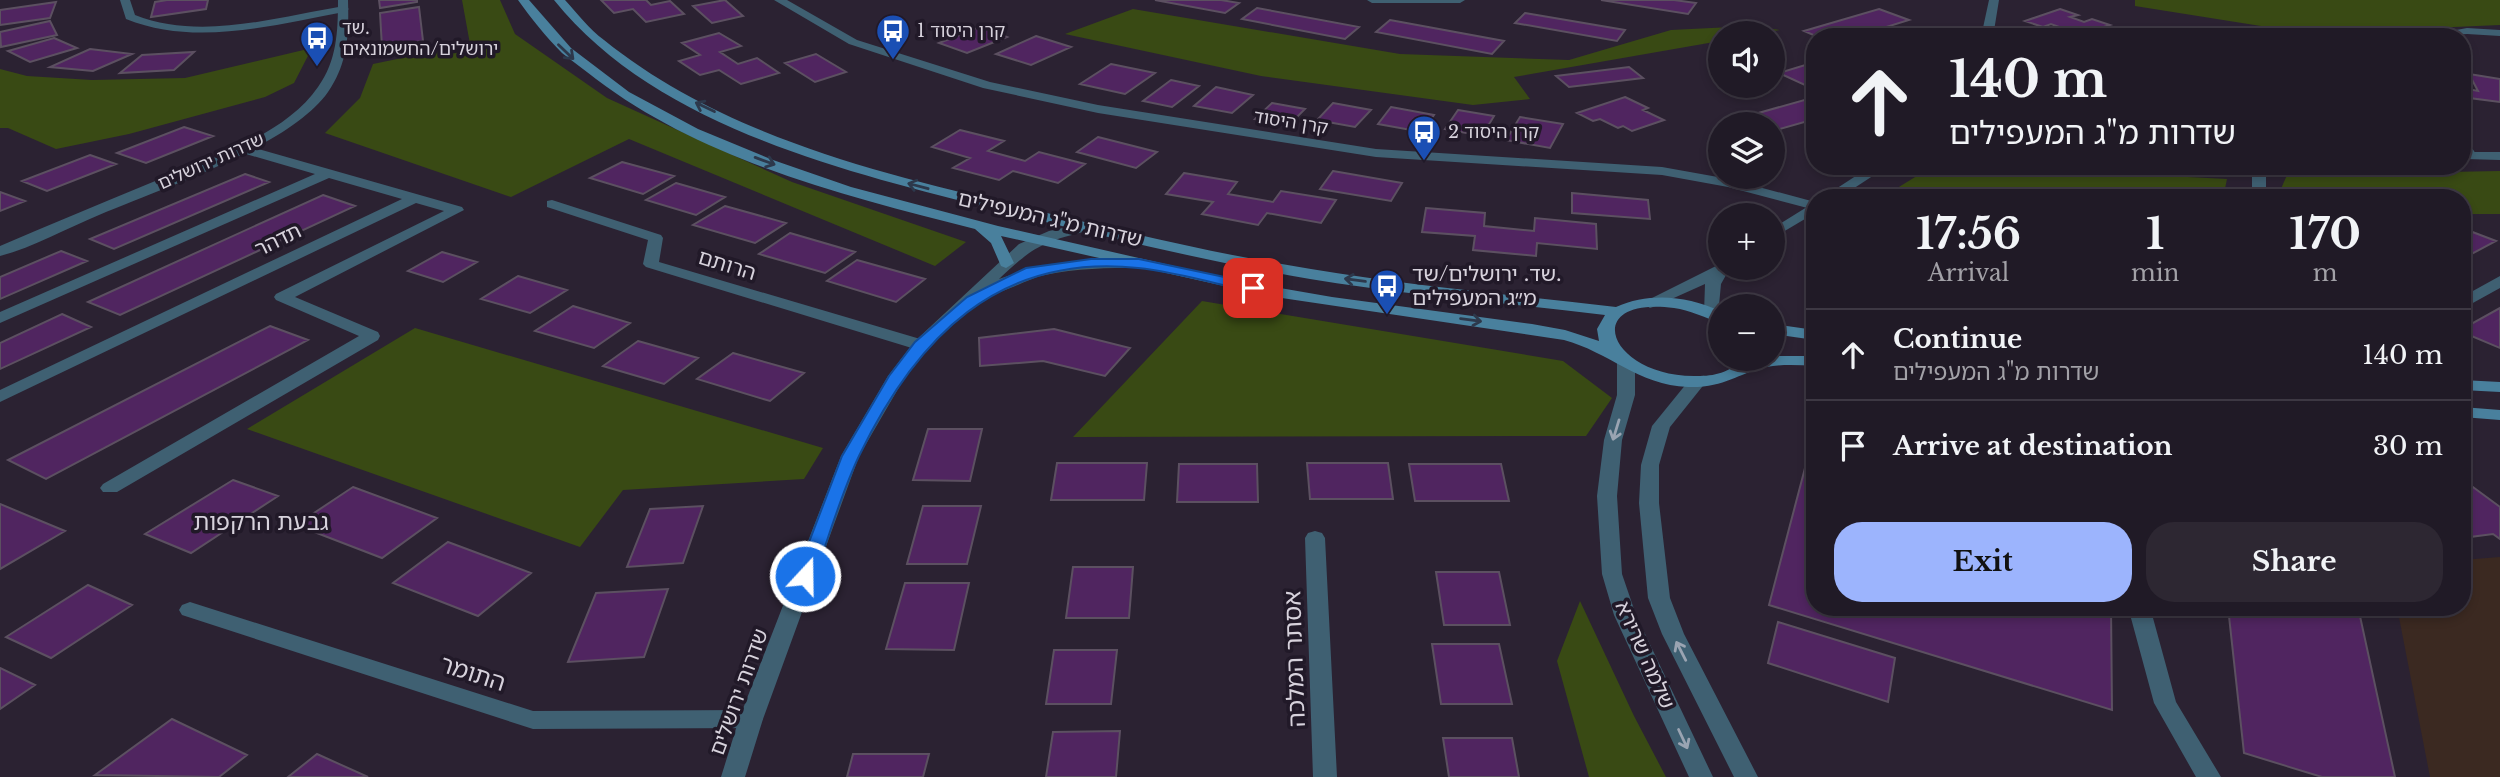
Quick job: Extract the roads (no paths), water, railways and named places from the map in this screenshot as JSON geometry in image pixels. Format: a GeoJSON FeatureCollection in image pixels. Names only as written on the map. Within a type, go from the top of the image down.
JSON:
{"type":"FeatureCollection","features":[{"type":"Feature","properties":{"kind":"main road","name":"שדרות מ\"ג המעפילים"},"geometry":{"type":"LineString","coordinates":[[523,0],[540,26],[575,60],[632,97],[708,137],[806,177],[1037,240],[1296,296],[1565,335],[1587,341],[1659,377],[1697,382],[1733,375]]}},
{"type":"Feature","properties":{"kind":"main road","name":"שדרות מ\"ג המעפילים"},"geometry":{"type":"LineString","coordinates":[[559,0],[573,19],[608,51],[664,87],[784,144],[879,175],[1086,227],[1308,274],[1618,312]]}},
{"type":"Feature","properties":{"kind":"main road"},"geometry":{"type":"LineString","coordinates":[[978,225],[998,241],[1006,263]]}},
{"type":"Feature","properties":{"kind":"main road"},"geometry":{"type":"LineString","coordinates":[[1622,360],[1609,347],[1605,328],[1609,319],[1618,312],[1632,306],[1671,303],[1708,313]]}},
{"type":"Feature","properties":{"kind":"main road"},"geometry":{"type":"LineString","coordinates":[[1785,331],[1806,334]]}},
{"type":"Feature","properties":{"kind":"main road"},"geometry":{"type":"LineString","coordinates":[[1733,375],[1752,365],[1774,361],[1806,361]]}},
{"type":"Feature","properties":{"kind":"main road"},"geometry":{"type":"LineString","coordinates":[[1733,375],[1739,371]]}},
{"type":"Feature","properties":{"kind":"main road"},"geometry":{"type":"LineString","coordinates":[[2471,385],[2500,387]]}},
{"type":"Feature","properties":{"kind":"main road"},"geometry":{"type":"LineString","coordinates":[[2471,413],[2500,415]]}},
{"type":"Feature","properties":{"kind":"street"},"geometry":{"type":"LineString","coordinates":[[125,0],[130,17],[145,26],[170,31],[242,25],[343,5]]}},
{"type":"Feature","properties":{"kind":"street","name":"קרן היסוד"},"geometry":{"type":"LineString","coordinates":[[779,0],[853,42],[987,85],[1098,109],[1376,153],[1662,171],[1729,183],[1806,204]]}},
{"type":"Feature","properties":{"kind":"street"},"geometry":{"type":"LineString","coordinates":[[1372,0],[1460,0]]}},
{"type":"Feature","properties":{"kind":"street"},"geometry":{"type":"LineString","coordinates":[[1989,28],[1994,0]]}},
{"type":"Feature","properties":{"kind":"street","name":"שדרות ירושלים"},"geometry":{"type":"LineString","coordinates":[[0,251],[244,149],[279,129],[307,108],[339,65],[344,43],[343,5]]}},
{"type":"Feature","properties":{"kind":"street"},"geometry":{"type":"LineString","coordinates":[[2471,31],[2500,33]]}},
{"type":"Feature","properties":{"kind":"street"},"geometry":{"type":"LineString","coordinates":[[110,488],[372,336],[282,298],[457,210],[244,149]]}},
{"type":"Feature","properties":{"kind":"street"},"geometry":{"type":"LineString","coordinates":[[2471,153],[2500,156]]}},
{"type":"Feature","properties":{"kind":"street"},"geometry":{"type":"LineString","coordinates":[[0,318],[328,173]]}},
{"type":"Feature","properties":{"kind":"street"},"geometry":{"type":"LineString","coordinates":[[1844,189],[1866,175]]}},
{"type":"Feature","properties":{"kind":"street","name":"תדהר"},"geometry":{"type":"LineString","coordinates":[[0,397],[415,198]]}},
{"type":"Feature","properties":{"kind":"street","name":"הרותם"},"geometry":{"type":"LineString","coordinates":[[552,204],[656,238],[651,264],[920,345]]}},
{"type":"Feature","properties":{"kind":"street"},"geometry":{"type":"LineString","coordinates":[[1785,226],[1806,211]]}},
{"type":"Feature","properties":{"kind":"street","name":"שדרות ירושלים"},"geometry":{"type":"LineString","coordinates":[[733,777],[751,719],[850,456],[897,376],[920,345],[972,300],[1006,263],[1037,240],[1086,227]]}},
{"type":"Feature","properties":{"kind":"street","name":"שדרות ירושלים"},"geometry":{"type":"LineString","coordinates":[[972,300],[1031,271],[1091,263],[1139,263]]}},
{"type":"Feature","properties":{"kind":"street"},"geometry":{"type":"LineString","coordinates":[[1650,303],[1708,276]]}},
{"type":"Feature","properties":{"kind":"street"},"geometry":{"type":"LineString","coordinates":[[2471,299],[2500,281]]}},
{"type":"Feature","properties":{"kind":"street","name":"שלמה שרירא"},"geometry":{"type":"LineString","coordinates":[[1622,360],[1626,395],[1613,440],[1607,496],[1612,574],[1625,615],[1701,777]]}},
{"type":"Feature","properties":{"kind":"street","name":"שלמה שרירא"},"geometry":{"type":"LineString","coordinates":[[1697,382],[1661,426],[1651,457],[1649,503],[1659,598],[1673,634],[1746,777]]}},
{"type":"Feature","properties":{"kind":"street","name":"אסתר המלכה"},"geometry":{"type":"LineString","coordinates":[[1315,538],[1325,777]]}},
{"type":"Feature","properties":{"kind":"street","name":"התומר"},"geometry":{"type":"LineString","coordinates":[[190,610],[533,720],[751,719]]}},
{"type":"Feature","properties":{"kind":"street"},"geometry":{"type":"LineString","coordinates":[[2141,616],[2165,703],[2209,777]]}},
{"type":"Feature","properties":{"kind":"place","name":"קרן היסוד 1"},"geometry":{"type":"Point","coordinates":[893,61]}},
{"type":"Feature","properties":{"kind":"place","name":"שד. ירושלים/החשמונאים"},"geometry":{"type":"Point","coordinates":[317,68]}},
{"type":"Feature","properties":{"kind":"place","name":"קרן היסוד 2"},"geometry":{"type":"Point","coordinates":[1424,162]}},
{"type":"Feature","properties":{"kind":"place","name":"שד. ירושלים/שד. מ״ג המעפילים"},"geometry":{"type":"Point","coordinates":[1387,316]}},
{"type":"Feature","properties":{"kind":"district","name":"גבעת הרקפות"},"geometry":{"type":"Point","coordinates":[261,522]}}]}
